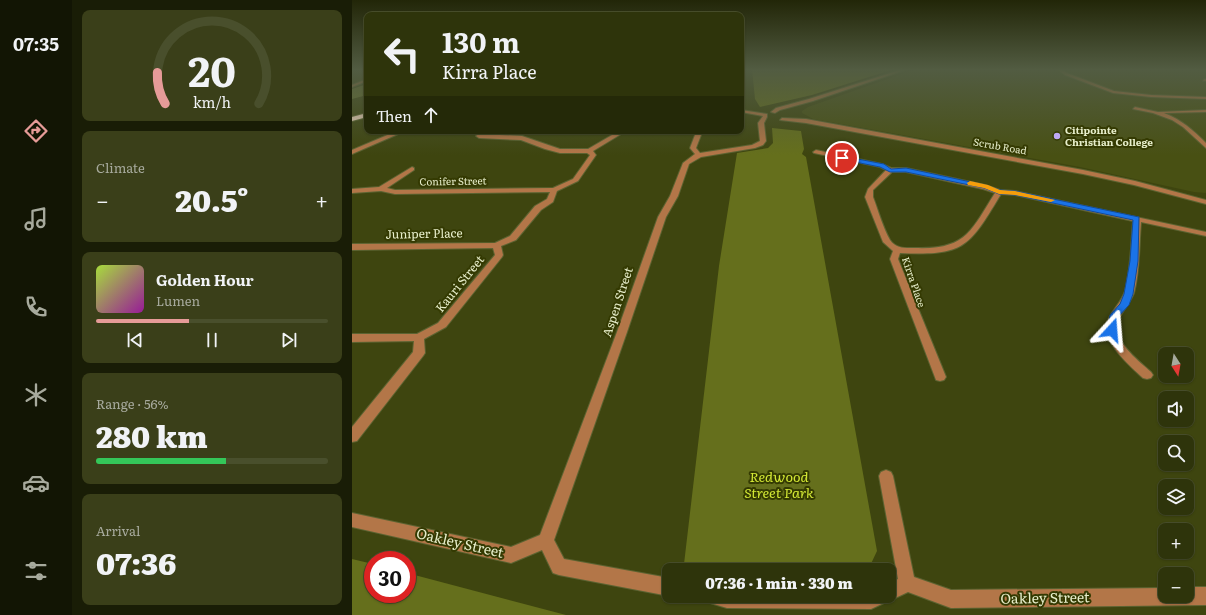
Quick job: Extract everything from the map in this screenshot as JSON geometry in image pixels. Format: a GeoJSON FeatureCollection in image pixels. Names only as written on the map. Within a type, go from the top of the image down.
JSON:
{"type":"FeatureCollection","features":[{"type":"Feature","properties":{"kind":"highway"},"geometry":{"type":"LineString","coordinates":[[352,113],[364,109]]}},
{"type":"Feature","properties":{"kind":"highway"},"geometry":{"type":"LineString","coordinates":[[352,120],[364,116]]}},
{"type":"Feature","properties":{"kind":"street"},"geometry":{"type":"LineString","coordinates":[[744,112],[766,120],[773,112],[815,98]]}},
{"type":"Feature","properties":{"kind":"street"},"geometry":{"type":"LineString","coordinates":[[788,115],[786,111],[789,106]]}},
{"type":"Feature","properties":{"kind":"street"},"geometry":{"type":"LineString","coordinates":[[1135,108],[1154,112],[1185,126],[1206,146]]}},
{"type":"Feature","properties":{"kind":"street"},"geometry":{"type":"LineString","coordinates":[[1154,112],[1206,111]]}},
{"type":"Feature","properties":{"kind":"street","name":"Scrub Road"},"geometry":{"type":"LineString","coordinates":[[773,112],[806,121]]}},
{"type":"Feature","properties":{"kind":"street","name":"Scrub Road"},"geometry":{"type":"LineString","coordinates":[[788,115],[779,119],[806,121],[1083,172],[1135,183],[1206,202]]}},
{"type":"Feature","properties":{"kind":"street","name":"Aspen Street"},"geometry":{"type":"LineString","coordinates":[[546,540],[622,332],[662,217],[674,196],[686,163],[700,155],[753,147],[761,144],[766,120]]}},
{"type":"Feature","properties":{"kind":"street"},"geometry":{"type":"LineString","coordinates":[[352,152],[395,134]]}},
{"type":"Feature","properties":{"kind":"street"},"geometry":{"type":"LineString","coordinates":[[479,136],[513,136],[560,151],[589,151],[617,134]]}},
{"type":"Feature","properties":{"kind":"street"},"geometry":{"type":"LineString","coordinates":[[698,134],[693,148],[700,155]]}},
{"type":"Feature","properties":{"kind":"street"},"geometry":{"type":"LineString","coordinates":[[496,245],[513,238],[538,208],[550,200],[554,190],[576,180],[582,169],[591,160],[593,155],[589,151]]}},
{"type":"Feature","properties":{"kind":"street"},"geometry":{"type":"LineString","coordinates":[[816,152],[882,166],[890,170],[906,170],[985,187],[999,192],[1015,193],[1206,234]]}},
{"type":"Feature","properties":{"kind":"street"},"geometry":{"type":"LineString","coordinates":[[380,188],[412,169]]}},
{"type":"Feature","properties":{"kind":"street","name":"Kirra Place"},"geometry":{"type":"LineString","coordinates":[[890,170],[870,190],[869,197],[887,242],[897,250],[894,259],[940,377]]}},
{"type":"Feature","properties":{"kind":"street","name":"Conifer Street"},"geometry":{"type":"LineString","coordinates":[[352,191],[380,188],[395,192],[554,190]]}},
{"type":"Feature","properties":{"kind":"street"},"geometry":{"type":"LineString","coordinates":[[897,250],[932,250],[950,248],[961,243],[970,236],[999,192]]}},
{"type":"Feature","properties":{"kind":"street","name":"Scrub Road"},"geometry":{"type":"LineString","coordinates":[[1190,198],[1206,205]]}},
{"type":"Feature","properties":{"kind":"street"},"geometry":{"type":"LineString","coordinates":[[1137,218],[1134,261],[1128,294],[1124,305],[1115,315],[1112,330],[1116,342],[1126,355],[1147,375]]}},
{"type":"Feature","properties":{"kind":"street","name":"Juniper Place"},"geometry":{"type":"LineString","coordinates":[[352,247],[496,245]]}},
{"type":"Feature","properties":{"kind":"street","name":"Kauri Street"},"geometry":{"type":"LineString","coordinates":[[419,337],[442,325],[499,255],[496,245]]}},
{"type":"Feature","properties":{"kind":"street"},"geometry":{"type":"LineString","coordinates":[[352,338],[419,337],[419,353],[352,437]]}},
{"type":"Feature","properties":{"kind":"street"},"geometry":{"type":"LineString","coordinates":[[886,476],[907,583],[896,588]]}},
{"type":"Feature","properties":{"kind":"street","name":"Oakley Street"},"geometry":{"type":"LineString","coordinates":[[352,520],[511,555],[546,540]]}},
{"type":"Feature","properties":{"kind":"street"},"geometry":{"type":"LineString","coordinates":[[546,540],[559,567],[662,586]]}},
{"type":"Feature","properties":{"kind":"street","name":"Oakley Street"},"geometry":{"type":"LineString","coordinates":[[907,583],[951,599],[1206,596]]}},
{"type":"Feature","properties":{"kind":"shaded area","name":"Citipointe Christian College"},"geometry":{"type":"Polygon","coordinates":[[[834,98],[1206,98],[1206,193],[1194,192],[1080,167],[813,119],[802,113],[802,111],[808,107],[834,98]]]}},
{"type":"Feature","properties":{"kind":"green space"},"geometry":{"type":"Polygon","coordinates":[[[755,98],[800,98],[760,107],[755,98]]]}},
{"type":"Feature","properties":{"kind":"green space","name":"Redwood Street Park"},"geometry":{"type":"Polygon","coordinates":[[[772,128],[801,131],[804,149],[802,154],[806,157],[877,551],[871,563],[684,563],[719,266],[737,153],[768,148],[773,143],[772,128]]]}},
{"type":"Feature","properties":{"kind":"green space"},"geometry":{"type":"Polygon","coordinates":[[[352,559],[364,562],[364,603],[416,603],[416,575],[566,615],[352,615],[352,559]]]}},
{"type":"Feature","properties":{"kind":"slow traffic"},"geometry":{"type":"LineString","coordinates":[[970,183],[999,192],[1015,193],[1051,200]]}},
{"type":"Feature","properties":{"kind":"place","name":"Citipointe Christian College"},"geometry":{"type":"Point","coordinates":[1057,136]}},
{"type":"Feature","properties":{"kind":"route"},"geometry":{"type":"LineString","coordinates":[[842,158],[882,166],[890,170],[906,170],[985,187],[999,192],[1015,193],[1137,218],[1134,261],[1128,294],[1124,305],[1115,315],[1112,330]]}}]}
